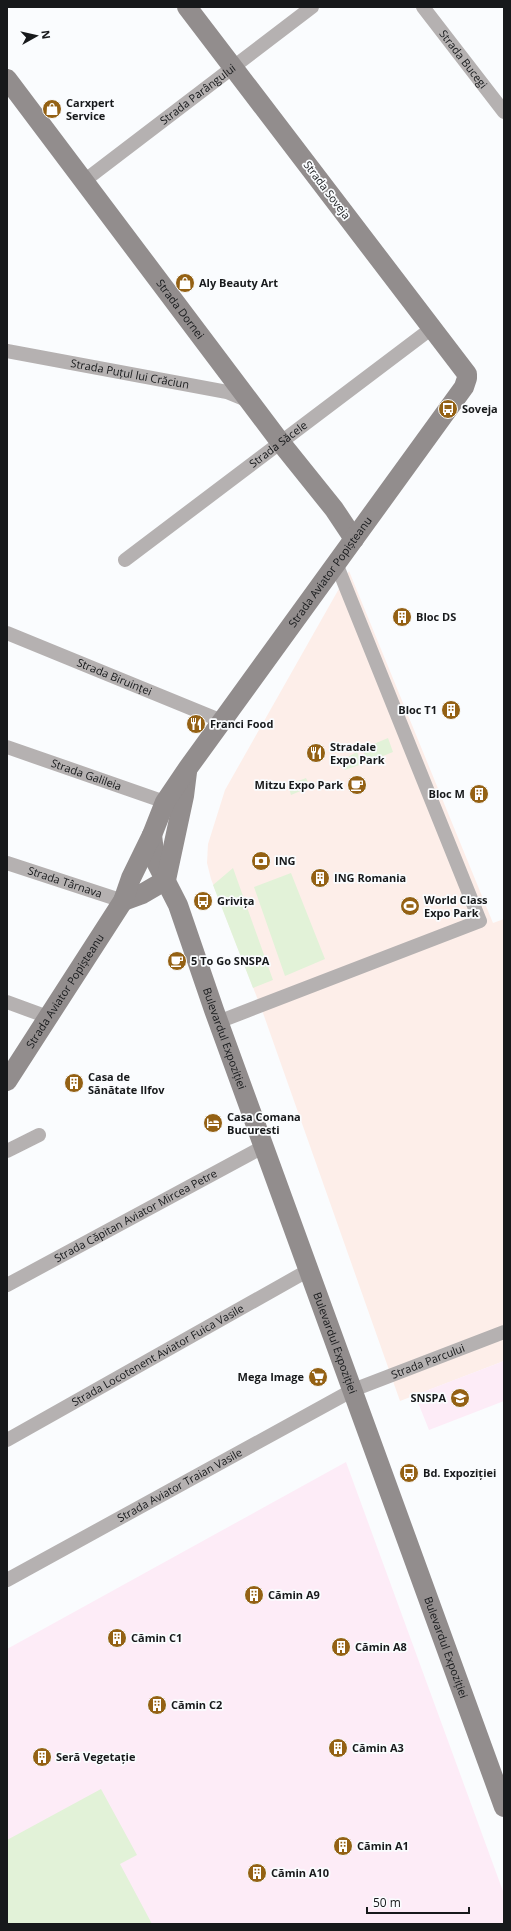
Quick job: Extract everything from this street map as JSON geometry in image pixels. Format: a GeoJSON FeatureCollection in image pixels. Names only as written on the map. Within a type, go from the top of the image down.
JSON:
{"type":"FeatureCollection","features":[{"type":"Feature","properties":{"kind":"street","name":"Strada Soveja"},"geometry":{"type":"LineString","coordinates":[[188,7],[467,374]]}},
{"type":"Feature","properties":{"kind":"street","name":"Strada Parângului"},"geometry":{"type":"LineString","coordinates":[[84,181],[312,7]]}},
{"type":"Feature","properties":{"kind":"street","name":"Strada Bucegi"},"geometry":{"type":"LineString","coordinates":[[423,7],[504,112]]}},
{"type":"Feature","properties":{"kind":"street","name":"Strada Dornei"},"geometry":{"type":"LineString","coordinates":[[7,79],[281,443],[334,509],[354,538]]}},
{"type":"Feature","properties":{"kind":"street","name":"Strada Săcele"},"geometry":{"type":"LineString","coordinates":[[125,560],[432,328]]}},
{"type":"Feature","properties":{"kind":"street","name":"Strada Puțul lui Crăciun"},"geometry":{"type":"LineString","coordinates":[[7,351],[227,392],[250,402]]}},
{"type":"Feature","properties":{"kind":"street","name":"Strada Aviator Popișteanu"},"geometry":{"type":"LineString","coordinates":[[7,1081],[123,901],[133,874],[152,835],[165,802],[188,768],[464,387],[467,374]]}},
{"type":"Feature","properties":{"kind":"street"},"geometry":{"type":"LineString","coordinates":[[218,1022],[480,921],[336,563]]}},
{"type":"Feature","properties":{"kind":"street","name":"Strada Biruinței"},"geometry":{"type":"LineString","coordinates":[[7,634],[222,721]]}},
{"type":"Feature","properties":{"kind":"street","name":"Strada Galileia"},"geometry":{"type":"LineString","coordinates":[[7,747],[165,802]]}},
{"type":"Feature","properties":{"kind":"street","name":"Strada Aviator Popișteanu"},"geometry":{"type":"LineString","coordinates":[[166,880],[183,803],[188,768]]}},
{"type":"Feature","properties":{"kind":"street","name":"Bulevardul Expoziției"},"geometry":{"type":"LineString","coordinates":[[152,835],[155,860],[178,905],[218,1022],[504,1807]]}},
{"type":"Feature","properties":{"kind":"street","name":"Strada Târnava"},"geometry":{"type":"LineString","coordinates":[[7,863],[123,901]]}},
{"type":"Feature","properties":{"kind":"street"},"geometry":{"type":"LineString","coordinates":[[133,874],[148,870],[166,880]]}},
{"type":"Feature","properties":{"kind":"street"},"geometry":{"type":"LineString","coordinates":[[123,901],[142,894],[166,880]]}},
{"type":"Feature","properties":{"kind":"street"},"geometry":{"type":"LineString","coordinates":[[7,1002],[48,1017]]}},
{"type":"Feature","properties":{"kind":"street"},"geometry":{"type":"LineString","coordinates":[[7,1151],[39,1135]]}},
{"type":"Feature","properties":{"kind":"street","name":"Strada Căpitan Aviator Mircea Petre"},"geometry":{"type":"LineString","coordinates":[[7,1286],[264,1147]]}},
{"type":"Feature","properties":{"kind":"street","name":"Strada Locotenent Aviator Fuica Vasile"},"geometry":{"type":"LineString","coordinates":[[7,1440],[309,1270]]}},
{"type":"Feature","properties":{"kind":"street","name":"Strada Parcului"},"geometry":{"type":"LineString","coordinates":[[353,1390],[504,1332]]}},
{"type":"Feature","properties":{"kind":"street","name":"Strada Aviator Traian Vasile"},"geometry":{"type":"LineString","coordinates":[[7,1580],[353,1390]]}},
{"type":"Feature","properties":{"kind":"shaded area"},"geometry":{"type":"Polygon","coordinates":[[[349,571],[493,923],[504,919],[504,1361],[400,1401],[263,1013],[211,879],[207,863],[208,844],[225,790],[349,571]]]}},
{"type":"Feature","properties":{"kind":"shaded area","name":"SNSPA"},"geometry":{"type":"Polygon","coordinates":[[[504,1361],[504,1401],[429,1430],[415,1395],[504,1361]]]}},
{"type":"Feature","properties":{"kind":"shaded area"},"geometry":{"type":"Polygon","coordinates":[[[346,1462],[504,1894],[504,1924],[7,1924],[7,1649],[346,1462]]]}},
{"type":"Feature","properties":{"kind":"green space"},"geometry":{"type":"Polygon","coordinates":[[[388,738],[393,752],[368,762],[362,749],[388,738]]]}},
{"type":"Feature","properties":{"kind":"green space"},"geometry":{"type":"Polygon","coordinates":[[[357,752],[362,764],[345,770],[342,760],[357,752]]]}},
{"type":"Feature","properties":{"kind":"green space"},"geometry":{"type":"Polygon","coordinates":[[[306,778],[310,787],[291,795],[288,785],[306,778]]]}},
{"type":"Feature","properties":{"kind":"green space"},"geometry":{"type":"Polygon","coordinates":[[[233,868],[273,980],[253,988],[213,885],[233,868]]]}},
{"type":"Feature","properties":{"kind":"green space"},"geometry":{"type":"Polygon","coordinates":[[[291,873],[325,959],[285,976],[254,887],[291,873]]]}},
{"type":"Feature","properties":{"kind":"green space"},"geometry":{"type":"Polygon","coordinates":[[[101,1789],[137,1855],[120,1864],[152,1924],[7,1924],[7,1840],[101,1789]]]}},
{"type":"Feature","properties":{"kind":"place","name":"Carxpert Service"},"geometry":{"type":"Point","coordinates":[52,109]}},
{"type":"Feature","properties":{"kind":"place","name":"Aly Beauty Art"},"geometry":{"type":"Point","coordinates":[185,283]}},
{"type":"Feature","properties":{"kind":"place","name":"Soveja"},"geometry":{"type":"Point","coordinates":[448,409]}},
{"type":"Feature","properties":{"kind":"place","name":"Bloc DS"},"geometry":{"type":"Point","coordinates":[402,617]}},
{"type":"Feature","properties":{"kind":"place","name":"Bloc T1"},"geometry":{"type":"Point","coordinates":[451,710]}},
{"type":"Feature","properties":{"kind":"place","name":"Franci Food"},"geometry":{"type":"Point","coordinates":[196,724]}},
{"type":"Feature","properties":{"kind":"place","name":"Stradale Expo Park"},"geometry":{"type":"Point","coordinates":[316,753]}},
{"type":"Feature","properties":{"kind":"place","name":"Mitzu Expo Park"},"geometry":{"type":"Point","coordinates":[357,785]}},
{"type":"Feature","properties":{"kind":"place","name":"Bloc M"},"geometry":{"type":"Point","coordinates":[479,794]}},
{"type":"Feature","properties":{"kind":"place","name":"ING"},"geometry":{"type":"Point","coordinates":[261,861]}},
{"type":"Feature","properties":{"kind":"place","name":"ING Romania"},"geometry":{"type":"Point","coordinates":[320,878]}},
{"type":"Feature","properties":{"kind":"place","name":"Grivița"},"geometry":{"type":"Point","coordinates":[203,901]}},
{"type":"Feature","properties":{"kind":"place","name":"World Class Expo Park"},"geometry":{"type":"Point","coordinates":[410,906]}},
{"type":"Feature","properties":{"kind":"place","name":"5 To Go SNSPA"},"geometry":{"type":"Point","coordinates":[177,961]}},
{"type":"Feature","properties":{"kind":"place","name":"Casa de Sănătate Ilfov"},"geometry":{"type":"Point","coordinates":[74,1083]}},
{"type":"Feature","properties":{"kind":"place","name":"Casa Comana Bucuresti"},"geometry":{"type":"Point","coordinates":[213,1123]}},
{"type":"Feature","properties":{"kind":"place","name":"Mega Image"},"geometry":{"type":"Point","coordinates":[318,1377]}},
{"type":"Feature","properties":{"kind":"place","name":"SNSPA"},"geometry":{"type":"Point","coordinates":[460,1398]}},
{"type":"Feature","properties":{"kind":"place","name":"Bd. Expoziției"},"geometry":{"type":"Point","coordinates":[409,1473]}},
{"type":"Feature","properties":{"kind":"place","name":"Cămin A9"},"geometry":{"type":"Point","coordinates":[254,1595]}},
{"type":"Feature","properties":{"kind":"place","name":"Cămin C1"},"geometry":{"type":"Point","coordinates":[117,1638]}},
{"type":"Feature","properties":{"kind":"place","name":"Cămin A8"},"geometry":{"type":"Point","coordinates":[341,1647]}},
{"type":"Feature","properties":{"kind":"place","name":"Cămin C2"},"geometry":{"type":"Point","coordinates":[157,1705]}},
{"type":"Feature","properties":{"kind":"place","name":"Cămin A3"},"geometry":{"type":"Point","coordinates":[338,1748]}},
{"type":"Feature","properties":{"kind":"place","name":"Seră Vegetație"},"geometry":{"type":"Point","coordinates":[42,1757]}},
{"type":"Feature","properties":{"kind":"place","name":"Cămin A1"},"geometry":{"type":"Point","coordinates":[343,1846]}},
{"type":"Feature","properties":{"kind":"place","name":"Cămin A10"},"geometry":{"type":"Point","coordinates":[257,1873]}}]}
